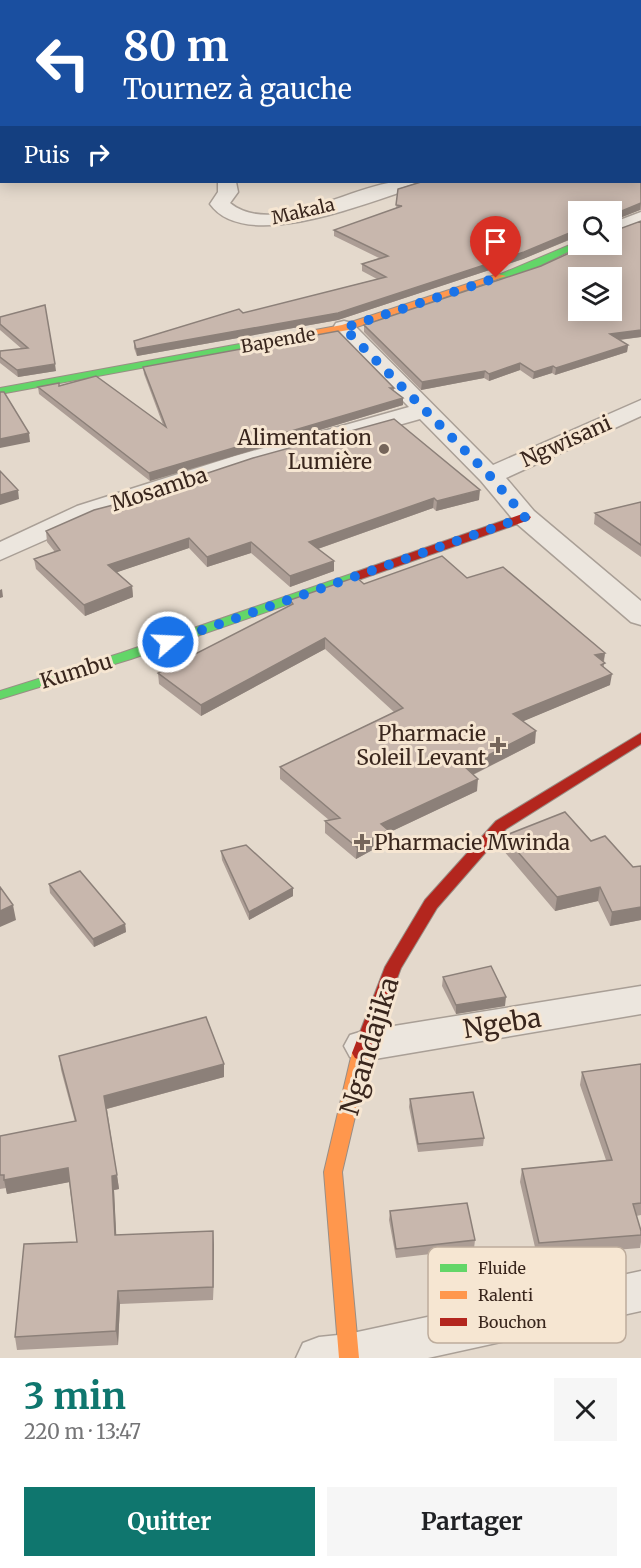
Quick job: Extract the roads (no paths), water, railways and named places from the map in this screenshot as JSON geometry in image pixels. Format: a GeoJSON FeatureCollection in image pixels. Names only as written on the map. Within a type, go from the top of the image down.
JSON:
{"type":"FeatureCollection","features":[{"type":"Feature","properties":{"kind":"street","name":"Makala"},"geometry":{"type":"LineString","coordinates":[[227,183],[228,192],[220,204],[224,208],[244,218],[269,220],[320,209],[410,183]]}},
{"type":"Feature","properties":{"kind":"street"},"geometry":{"type":"LineString","coordinates":[[622,226],[641,218]]}},
{"type":"Feature","properties":{"kind":"street","name":"Bapende"},"geometry":{"type":"LineString","coordinates":[[0,391],[344,328],[532,266],[568,250]]}},
{"type":"Feature","properties":{"kind":"street"},"geometry":{"type":"LineString","coordinates":[[344,328],[490,476],[525,517],[641,616]]}},
{"type":"Feature","properties":{"kind":"street","name":"Ngwisani"},"geometry":{"type":"LineString","coordinates":[[490,476],[641,407]]}},
{"type":"Feature","properties":{"kind":"street","name":"Mosamba"},"geometry":{"type":"LineString","coordinates":[[0,552],[86,512],[244,461],[426,410]]}},
{"type":"Feature","properties":{"kind":"street","name":"Kumbu"},"geometry":{"type":"LineString","coordinates":[[0,695],[159,645],[525,517]]}},
{"type":"Feature","properties":{"kind":"street","name":"Ngandajika"},"geometry":{"type":"LineString","coordinates":[[339,1357],[333,1172],[363,1046],[393,967],[431,904],[501,825],[641,738]]}},
{"type":"Feature","properties":{"kind":"street","name":"Ngeba"},"geometry":{"type":"LineString","coordinates":[[363,1046],[641,999]]}},
{"type":"Feature","properties":{"kind":"street"},"geometry":{"type":"LineString","coordinates":[[626,1294],[641,1291]]}},
{"type":"Feature","properties":{"kind":"street"},"geometry":{"type":"LineString","coordinates":[[339,1357],[428,1338]]}},
{"type":"Feature","properties":{"kind":"place","name":"Alimentation Lumière"},"geometry":{"type":"Point","coordinates":[384,449]}},
{"type":"Feature","properties":{"kind":"place","name":"Pharmacie Soleil Levant"},"geometry":{"type":"Point","coordinates":[498,745]}},
{"type":"Feature","properties":{"kind":"place","name":"Pharmacie Mwinda"},"geometry":{"type":"Point","coordinates":[362,842]}}]}
